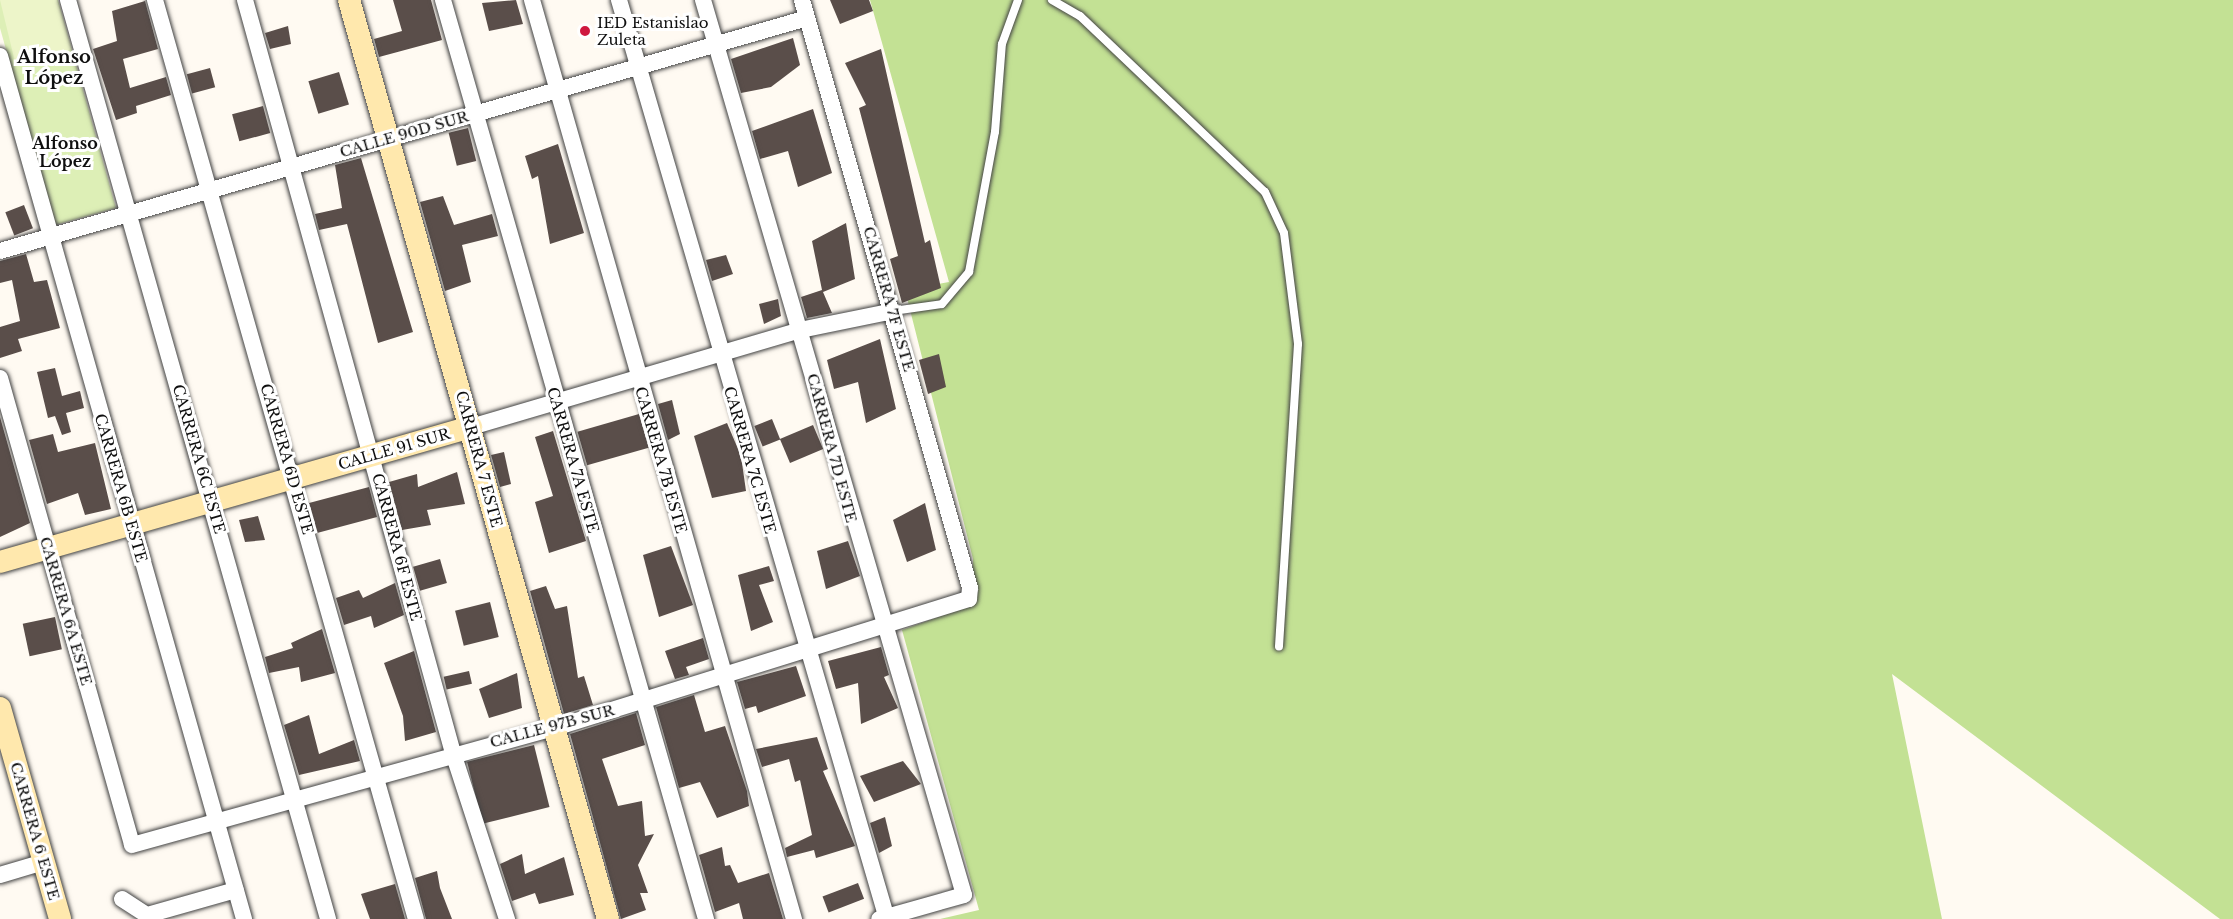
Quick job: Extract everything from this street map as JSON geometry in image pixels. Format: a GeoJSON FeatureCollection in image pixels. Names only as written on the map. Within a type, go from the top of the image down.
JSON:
{"type":"FeatureCollection","features":[{"type":"Feature","properties":{"kind":"street","name":"CARRERA 6C ESTE"},"geometry":{"type":"LineString","coordinates":[[68,0],[328,919]]}},
{"type":"Feature","properties":{"kind":"street","name":"CARRERA 6D ESTE"},"geometry":{"type":"LineString","coordinates":[[155,0],[293,478],[374,776],[416,919]]}},
{"type":"Feature","properties":{"kind":"street","name":"CARRERA 6F ESTE"},"geometry":{"type":"LineString","coordinates":[[245,0],[373,455],[453,753],[507,919]]}},
{"type":"Feature","properties":{"kind":"street","name":"CARRERA 7 ESTE"},"geometry":{"type":"LineString","coordinates":[[349,0],[471,427],[551,729],[608,919]]}},
{"type":"Feature","properties":{"kind":"street","name":"CARRERA 7A ESTE"},"geometry":{"type":"LineString","coordinates":[[443,0],[556,402],[706,919]]}},
{"type":"Feature","properties":{"kind":"street","name":"CARRERA 7B ESTE"},"geometry":{"type":"LineString","coordinates":[[532,0],[794,919]]}},
{"type":"Feature","properties":{"kind":"street","name":"CARRERA 7C ESTE"},"geometry":{"type":"LineString","coordinates":[[619,0],[884,918]]}},
{"type":"Feature","properties":{"kind":"street","name":"CARRERA 7D ESTE"},"geometry":{"type":"LineString","coordinates":[[703,0],[800,330],[881,627],[964,895],[884,918]]}},
{"type":"Feature","properties":{"kind":"street","name":"CARRERA 7F ESTE"},"geometry":{"type":"LineString","coordinates":[[802,0],[893,311],[969,599]]}},
{"type":"Feature","properties":{"kind":"street","name":"CALLE 90D SUR"},"geometry":{"type":"LineString","coordinates":[[0,251],[807,18]]}},
{"type":"Feature","properties":{"kind":"street","name":"CARRERA 6B ESTE"},"geometry":{"type":"LineString","coordinates":[[0,56],[214,822],[244,919]]}},
{"type":"Feature","properties":{"kind":"street","name":"CALLE 91 SUR"},"geometry":{"type":"LineString","coordinates":[[0,562],[800,330],[893,311]]}},
{"type":"Feature","properties":{"kind":"street","name":"CARRERA 6A ESTE"},"geometry":{"type":"LineString","coordinates":[[0,378],[132,845]]}},
{"type":"Feature","properties":{"kind":"street","name":"CALLE 97B SUR"},"geometry":{"type":"LineString","coordinates":[[132,845],[453,753],[551,729],[969,599]]}},
{"type":"Feature","properties":{"kind":"street","name":"CARRERA 6 ESTE"},"geometry":{"type":"LineString","coordinates":[[0,708],[60,919]]}},
{"type":"Feature","properties":{"kind":"street"},"geometry":{"type":"LineString","coordinates":[[0,875],[44,862]]}},
{"type":"Feature","properties":{"kind":"street"},"geometry":{"type":"LineString","coordinates":[[122,899],[152,916],[236,890]]}},
{"type":"Feature","properties":{"kind":"lane"},"geometry":{"type":"LineString","coordinates":[[893,311],[942,304],[969,272],[995,132],[1002,44],[1018,0]]}},
{"type":"Feature","properties":{"kind":"lane"},"geometry":{"type":"LineString","coordinates":[[1052,0],[1080,16],[1265,192],[1284,233],[1298,345],[1279,646]]}},
{"type":"Feature","properties":{"kind":"green space"},"geometry":{"type":"Polygon","coordinates":[[[0,0],[58,0],[116,208],[55,225],[0,28],[0,0]]]}},
{"type":"Feature","properties":{"kind":"green space"},"geometry":{"type":"Polygon","coordinates":[[[0,0],[57,0],[72,49],[16,66],[0,0]]]}},
{"type":"Feature","properties":{"kind":"green space"},"geometry":{"type":"Polygon","coordinates":[[[870,0],[2233,0],[2233,919],[2220,919],[1892,674],[1942,919],[940,919],[979,910],[902,630],[972,605],[973,559],[905,290],[949,282],[870,0]]]}},
{"type":"Feature","properties":{"kind":"building"},"geometry":{"type":"Polygon","coordinates":[[[393,0],[431,0],[442,40],[379,57],[374,39],[402,31],[393,0]]]}},
{"type":"Feature","properties":{"kind":"building"},"geometry":{"type":"Polygon","coordinates":[[[516,0],[523,24],[489,31],[482,3],[516,0]]]}},
{"type":"Feature","properties":{"kind":"building"},"geometry":{"type":"Polygon","coordinates":[[[830,0],[869,0],[873,11],[840,24],[830,0]]]}},
{"type":"Feature","properties":{"kind":"building"},"geometry":{"type":"Polygon","coordinates":[[[145,1],[158,49],[123,59],[130,88],[166,77],[171,95],[136,106],[137,113],[116,120],[93,49],[117,41],[112,11],[145,1]]]}},
{"type":"Feature","properties":{"kind":"building"},"geometry":{"type":"Polygon","coordinates":[[[288,26],[291,44],[270,49],[265,33],[288,26]]]}},
{"type":"Feature","properties":{"kind":"building"},"geometry":{"type":"Polygon","coordinates":[[[793,38],[800,65],[771,87],[741,93],[731,59],[793,38]]]}},
{"type":"Feature","properties":{"kind":"building"},"geometry":{"type":"Polygon","coordinates":[[[881,49],[925,243],[930,240],[941,288],[902,303],[890,259],[898,256],[859,108],[866,105],[845,63],[881,49]]]}},
{"type":"Feature","properties":{"kind":"building"},"geometry":{"type":"Polygon","coordinates":[[[210,68],[215,87],[192,94],[187,74],[210,68]]]}},
{"type":"Feature","properties":{"kind":"building"},"geometry":{"type":"Polygon","coordinates":[[[339,72],[349,105],[318,114],[308,81],[339,72]]]}},
{"type":"Feature","properties":{"kind":"building"},"geometry":{"type":"Polygon","coordinates":[[[263,106],[270,133],[239,141],[232,114],[263,106]]]}},
{"type":"Feature","properties":{"kind":"building"},"geometry":{"type":"Polygon","coordinates":[[[813,109],[832,173],[798,187],[788,151],[760,159],[752,131],[813,109]]]}},
{"type":"Feature","properties":{"kind":"building"},"geometry":{"type":"Polygon","coordinates":[[[468,128],[476,161],[457,166],[449,133],[468,128]]]}},
{"type":"Feature","properties":{"kind":"building"},"geometry":{"type":"Polygon","coordinates":[[[558,144],[584,233],[550,244],[538,176],[532,179],[525,156],[558,144]]]}},
{"type":"Feature","properties":{"kind":"building"},"geometry":{"type":"Polygon","coordinates":[[[361,158],[413,332],[378,343],[347,224],[319,230],[315,214],[342,208],[335,165],[361,158]]]}},
{"type":"Feature","properties":{"kind":"building"},"geometry":{"type":"Polygon","coordinates":[[[443,196],[454,225],[492,214],[498,236],[462,245],[471,282],[445,291],[420,202],[443,196]]]}},
{"type":"Feature","properties":{"kind":"building"},"geometry":{"type":"Polygon","coordinates":[[[24,205],[33,228],[14,236],[5,212],[24,205]]]}},
{"type":"Feature","properties":{"kind":"building"},"geometry":{"type":"Polygon","coordinates":[[[846,223],[855,279],[823,292],[832,313],[807,318],[801,297],[822,290],[812,241],[846,223]]]}},
{"type":"Feature","properties":{"kind":"building"},"geometry":{"type":"Polygon","coordinates":[[[26,254],[34,282],[47,280],[60,328],[18,339],[22,351],[0,358],[0,327],[20,321],[12,280],[0,283],[0,261],[26,254]]]}},
{"type":"Feature","properties":{"kind":"building"},"geometry":{"type":"Polygon","coordinates":[[[726,255],[733,274],[712,281],[706,260],[726,255]]]}},
{"type":"Feature","properties":{"kind":"building"},"geometry":{"type":"Polygon","coordinates":[[[778,299],[781,316],[764,324],[759,304],[778,299]]]}},
{"type":"Feature","properties":{"kind":"building"},"geometry":{"type":"Polygon","coordinates":[[[880,339],[896,409],[866,423],[858,382],[834,389],[827,360],[880,339]]]}},
{"type":"Feature","properties":{"kind":"building"},"geometry":{"type":"Polygon","coordinates":[[[939,354],[946,387],[928,394],[919,360],[939,354]]]}},
{"type":"Feature","properties":{"kind":"building"},"geometry":{"type":"Polygon","coordinates":[[[55,368],[62,396],[80,391],[84,408],[66,413],[71,432],[62,435],[55,416],[48,418],[37,372],[55,368]]]}},
{"type":"Feature","properties":{"kind":"building"},"geometry":{"type":"Polygon","coordinates":[[[672,400],[680,434],[668,440],[658,404],[672,400]]]}},
{"type":"Feature","properties":{"kind":"building"},"geometry":{"type":"Polygon","coordinates":[[[639,414],[649,448],[587,465],[577,432],[639,414]]]}},
{"type":"Feature","properties":{"kind":"building"},"geometry":{"type":"Polygon","coordinates":[[[0,417],[30,523],[0,537],[0,417]]]}},
{"type":"Feature","properties":{"kind":"building"},"geometry":{"type":"Polygon","coordinates":[[[772,419],[780,439],[763,447],[754,426],[772,419]]]}},
{"type":"Feature","properties":{"kind":"building"},"geometry":{"type":"Polygon","coordinates":[[[727,423],[741,456],[746,491],[712,498],[694,436],[727,423]]]}},
{"type":"Feature","properties":{"kind":"building"},"geometry":{"type":"Polygon","coordinates":[[[813,425],[823,449],[790,463],[780,439],[813,425]]]}},
{"type":"Feature","properties":{"kind":"building"},"geometry":{"type":"Polygon","coordinates":[[[553,431],[586,541],[549,553],[535,502],[553,496],[535,437],[553,431]]]}},
{"type":"Feature","properties":{"kind":"building"},"geometry":{"type":"Polygon","coordinates":[[[53,434],[58,452],[95,443],[111,509],[85,515],[78,493],[47,504],[29,440],[53,434]]]}},
{"type":"Feature","properties":{"kind":"building"},"geometry":{"type":"Polygon","coordinates":[[[504,452],[511,484],[500,487],[491,455],[504,452]]]}},
{"type":"Feature","properties":{"kind":"building"},"geometry":{"type":"Polygon","coordinates":[[[457,472],[465,504],[427,510],[431,525],[402,530],[389,482],[417,474],[418,487],[457,472]]]}},
{"type":"Feature","properties":{"kind":"building"},"geometry":{"type":"Polygon","coordinates":[[[369,487],[377,517],[316,533],[308,503],[369,487]]]}},
{"type":"Feature","properties":{"kind":"building"},"geometry":{"type":"Polygon","coordinates":[[[925,503],[936,550],[907,562],[893,520],[925,503]]]}},
{"type":"Feature","properties":{"kind":"building"},"geometry":{"type":"Polygon","coordinates":[[[258,516],[265,540],[245,542],[239,520],[258,516]]]}},
{"type":"Feature","properties":{"kind":"building"},"geometry":{"type":"Polygon","coordinates":[[[848,541],[860,576],[826,589],[817,551],[848,541]]]}},
{"type":"Feature","properties":{"kind":"building"},"geometry":{"type":"Polygon","coordinates":[[[671,546],[693,605],[659,617],[643,555],[671,546]]]}},
{"type":"Feature","properties":{"kind":"building"},"geometry":{"type":"Polygon","coordinates":[[[440,559],[447,583],[420,591],[413,567],[440,559]]]}},
{"type":"Feature","properties":{"kind":"building"},"geometry":{"type":"Polygon","coordinates":[[[769,566],[774,581],[759,585],[773,622],[751,631],[738,575],[769,566]]]}},
{"type":"Feature","properties":{"kind":"building"},"geometry":{"type":"Polygon","coordinates":[[[395,583],[404,615],[374,628],[371,616],[344,625],[336,598],[359,590],[363,598],[395,583]]]}},
{"type":"Feature","properties":{"kind":"building"},"geometry":{"type":"Polygon","coordinates":[[[546,586],[555,609],[567,606],[578,678],[584,676],[593,705],[564,714],[530,591],[546,586]]]}},
{"type":"Feature","properties":{"kind":"building"},"geometry":{"type":"Polygon","coordinates":[[[490,602],[499,637],[464,646],[455,611],[490,602]]]}},
{"type":"Feature","properties":{"kind":"building"},"geometry":{"type":"Polygon","coordinates":[[[55,617],[62,649],[30,656],[23,624],[55,617]]]}},
{"type":"Feature","properties":{"kind":"building"},"geometry":{"type":"Polygon","coordinates":[[[322,629],[335,673],[301,682],[299,667],[269,673],[265,657],[293,648],[291,643],[322,629]]]}},
{"type":"Feature","properties":{"kind":"building"},"geometry":{"type":"Polygon","coordinates":[[[703,638],[709,659],[686,667],[689,675],[675,679],[665,651],[703,638]]]}},
{"type":"Feature","properties":{"kind":"building"},"geometry":{"type":"Polygon","coordinates":[[[881,647],[889,675],[884,677],[898,708],[861,724],[858,683],[836,689],[828,661],[881,647]]]}},
{"type":"Feature","properties":{"kind":"building"},"geometry":{"type":"Polygon","coordinates":[[[414,651],[436,732],[405,741],[403,716],[384,663],[414,651]]]}},
{"type":"Feature","properties":{"kind":"building"},"geometry":{"type":"Polygon","coordinates":[[[796,666],[806,696],[758,713],[756,706],[745,709],[737,682],[796,666]]]}},
{"type":"Feature","properties":{"kind":"building"},"geometry":{"type":"Polygon","coordinates":[[[469,671],[472,684],[447,690],[444,677],[469,671]]]}},
{"type":"Feature","properties":{"kind":"building"},"geometry":{"type":"Polygon","coordinates":[[[517,673],[522,708],[489,718],[479,689],[517,673]]]}},
{"type":"Feature","properties":{"kind":"building"},"geometry":{"type":"Polygon","coordinates":[[[694,695],[705,732],[725,726],[747,791],[749,806],[717,818],[700,782],[679,788],[656,707],[694,695]]]}},
{"type":"Feature","properties":{"kind":"building"},"geometry":{"type":"Polygon","coordinates":[[[636,713],[645,745],[602,759],[618,806],[642,801],[645,836],[654,834],[638,865],[648,893],[640,893],[646,910],[621,919],[570,734],[636,713]]]}},
{"type":"Feature","properties":{"kind":"building"},"geometry":{"type":"Polygon","coordinates":[[[309,715],[319,754],[354,740],[360,761],[299,775],[284,725],[309,715]]]}},
{"type":"Feature","properties":{"kind":"building"},"geometry":{"type":"Polygon","coordinates":[[[817,737],[828,769],[823,771],[855,846],[816,858],[814,850],[787,857],[785,848],[812,835],[800,780],[795,782],[789,759],[762,767],[756,749],[817,737]]]}},
{"type":"Feature","properties":{"kind":"building"},"geometry":{"type":"Polygon","coordinates":[[[534,745],[549,807],[483,824],[467,762],[534,745]]]}},
{"type":"Feature","properties":{"kind":"building"},"geometry":{"type":"Polygon","coordinates":[[[903,761],[921,784],[874,802],[860,776],[903,761]]]}},
{"type":"Feature","properties":{"kind":"building"},"geometry":{"type":"Polygon","coordinates":[[[885,817],[892,846],[879,853],[870,823],[885,817]]]}},
{"type":"Feature","properties":{"kind":"building"},"geometry":{"type":"Polygon","coordinates":[[[722,847],[725,866],[730,865],[738,883],[769,873],[783,919],[743,919],[739,903],[715,912],[699,855],[722,847]]]}},
{"type":"Feature","properties":{"kind":"building"},"geometry":{"type":"Polygon","coordinates":[[[522,854],[525,874],[564,857],[574,895],[539,904],[535,893],[512,901],[500,864],[522,854]]]}},
{"type":"Feature","properties":{"kind":"building"},"geometry":{"type":"Polygon","coordinates":[[[437,871],[440,888],[452,919],[426,919],[415,878],[437,871]]]}},
{"type":"Feature","properties":{"kind":"building"},"geometry":{"type":"Polygon","coordinates":[[[858,883],[864,899],[829,912],[823,897],[858,883]]]}},
{"type":"Feature","properties":{"kind":"building"},"geometry":{"type":"Polygon","coordinates":[[[395,884],[405,919],[370,919],[361,894],[395,884]]]}},
{"type":"Feature","properties":{"kind":"place","name":"IED Estanislao Zuleta"},"geometry":{"type":"Point","coordinates":[585,31]}},
{"type":"Feature","properties":{"kind":"district","name":"Alfonso López"},"geometry":{"type":"Point","coordinates":[54,68]}},
{"type":"Feature","properties":{"kind":"district","name":"Alfonso López"},"geometry":{"type":"Point","coordinates":[65,152]}}]}
